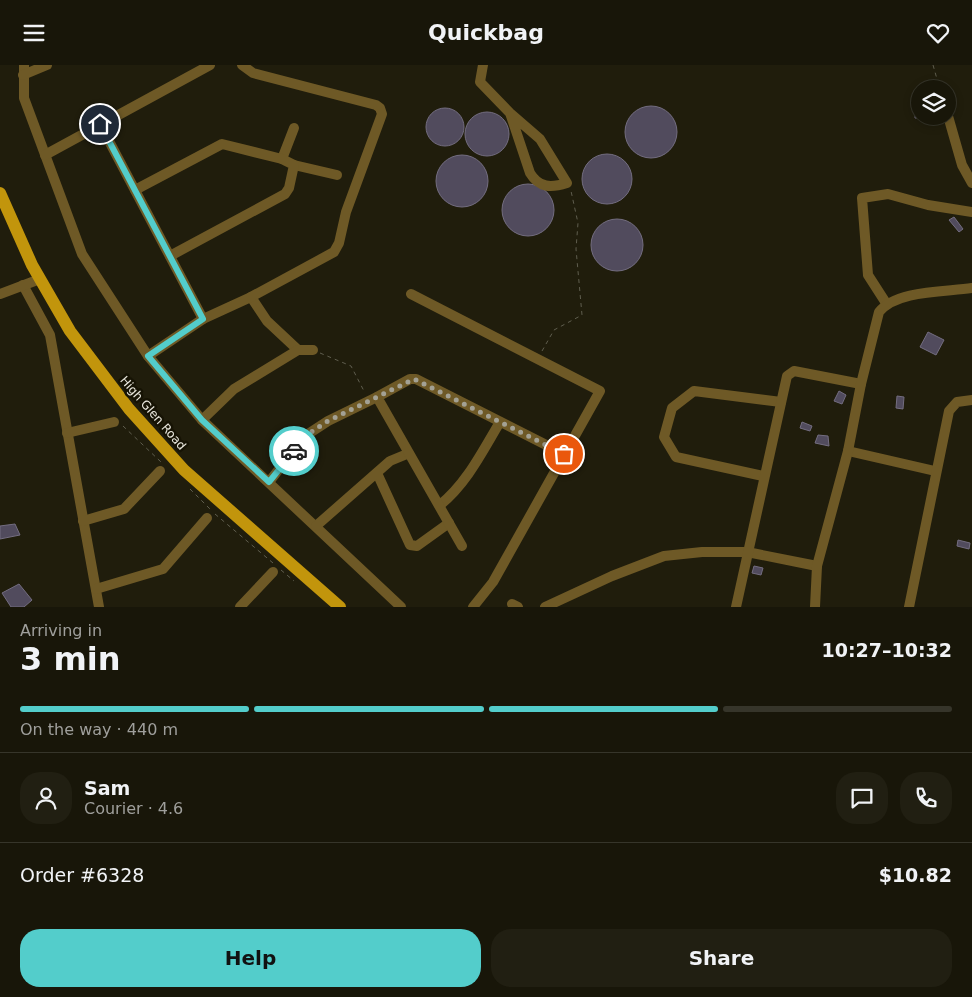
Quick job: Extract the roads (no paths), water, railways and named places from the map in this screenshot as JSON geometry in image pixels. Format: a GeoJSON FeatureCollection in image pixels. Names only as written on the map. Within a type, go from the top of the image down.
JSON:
{"type":"FeatureCollection","features":[{"type":"Feature","properties":{"kind":"main road","name":"High Glen Road"},"geometry":{"type":"LineString","coordinates":[[0,193],[40,279],[70,331],[135,416],[184,470],[340,607]]}},
{"type":"Feature","properties":{"kind":"street"},"geometry":{"type":"LineString","coordinates":[[47,65],[24,70],[23,93],[82,254],[148,356],[202,420],[400,607]]}},
{"type":"Feature","properties":{"kind":"street"},"geometry":{"type":"LineString","coordinates":[[45,155],[210,65]]}},
{"type":"Feature","properties":{"kind":"street"},"geometry":{"type":"LineString","coordinates":[[148,356],[203,319],[251,297],[334,252],[339,243],[346,212],[382,112],[376,105],[252,73],[242,65]]}},
{"type":"Feature","properties":{"kind":"street"},"geometry":{"type":"LineString","coordinates":[[483,65],[480,82],[510,113],[540,139],[567,183],[544,187],[534,181],[510,113]]}},
{"type":"Feature","properties":{"kind":"street"},"geometry":{"type":"LineString","coordinates":[[100,124],[203,319]]}},
{"type":"Feature","properties":{"kind":"street"},"geometry":{"type":"LineString","coordinates":[[951,125],[962,165],[972,183]]}},
{"type":"Feature","properties":{"kind":"street"},"geometry":{"type":"LineString","coordinates":[[282,159],[294,128]]}},
{"type":"Feature","properties":{"kind":"street"},"geometry":{"type":"LineString","coordinates":[[135,190],[222,144],[282,159],[294,165],[337,175]]}},
{"type":"Feature","properties":{"kind":"street"},"geometry":{"type":"LineString","coordinates":[[170,256],[285,194],[289,188],[294,165]]}},
{"type":"Feature","properties":{"kind":"street"},"geometry":{"type":"LineString","coordinates":[[886,303],[868,275],[862,198],[888,194],[928,205],[972,212]]}},
{"type":"Feature","properties":{"kind":"street"},"geometry":{"type":"LineString","coordinates":[[0,294],[40,279]]}},
{"type":"Feature","properties":{"kind":"street"},"geometry":{"type":"LineString","coordinates":[[23,285],[50,335],[99,607]]}},
{"type":"Feature","properties":{"kind":"street"},"geometry":{"type":"LineString","coordinates":[[815,607],[817,566],[848,451],[861,385],[879,312],[886,303],[900,297],[972,288]]}},
{"type":"Feature","properties":{"kind":"street"},"geometry":{"type":"LineString","coordinates":[[411,294],[600,391],[493,582],[474,607]]}},
{"type":"Feature","properties":{"kind":"street"},"geometry":{"type":"LineString","coordinates":[[251,297],[267,321],[298,350]]}},
{"type":"Feature","properties":{"kind":"street"},"geometry":{"type":"LineString","coordinates":[[202,420],[234,389],[298,350],[313,350]]}},
{"type":"Feature","properties":{"kind":"street"},"geometry":{"type":"LineString","coordinates":[[736,607],[763,476],[787,376],[794,371],[861,385]]}},
{"type":"Feature","properties":{"kind":"street"},"geometry":{"type":"LineString","coordinates":[[269,482],[305,436],[328,421],[410,379],[416,379],[564,454]]}},
{"type":"Feature","properties":{"kind":"street"},"geometry":{"type":"LineString","coordinates":[[763,476],[676,457],[664,437],[672,408],[694,391],[781,402]]}},
{"type":"Feature","properties":{"kind":"street"},"geometry":{"type":"LineString","coordinates":[[373,399],[440,505],[462,546]]}},
{"type":"Feature","properties":{"kind":"street"},"geometry":{"type":"LineString","coordinates":[[909,607],[935,471],[949,411],[957,402],[972,400]]}},
{"type":"Feature","properties":{"kind":"street"},"geometry":{"type":"LineString","coordinates":[[67,433],[114,422]]}},
{"type":"Feature","properties":{"kind":"street"},"geometry":{"type":"LineString","coordinates":[[440,505],[450,497],[468,475],[500,422]]}},
{"type":"Feature","properties":{"kind":"street"},"geometry":{"type":"LineString","coordinates":[[848,451],[935,471]]}},
{"type":"Feature","properties":{"kind":"street"},"geometry":{"type":"LineString","coordinates":[[316,526],[395,457],[407,453]]}},
{"type":"Feature","properties":{"kind":"street"},"geometry":{"type":"LineString","coordinates":[[83,521],[124,509],[160,471]]}},
{"type":"Feature","properties":{"kind":"street"},"geometry":{"type":"LineString","coordinates":[[377,473],[410,545],[417,546],[449,523]]}},
{"type":"Feature","properties":{"kind":"street"},"geometry":{"type":"LineString","coordinates":[[96,589],[163,569],[207,518]]}},
{"type":"Feature","properties":{"kind":"street"},"geometry":{"type":"LineString","coordinates":[[546,607],[612,576],[664,556],[702,552],[747,552],[817,566]]}},
{"type":"Feature","properties":{"kind":"street"},"geometry":{"type":"LineString","coordinates":[[240,607],[273,572]]}}]}
